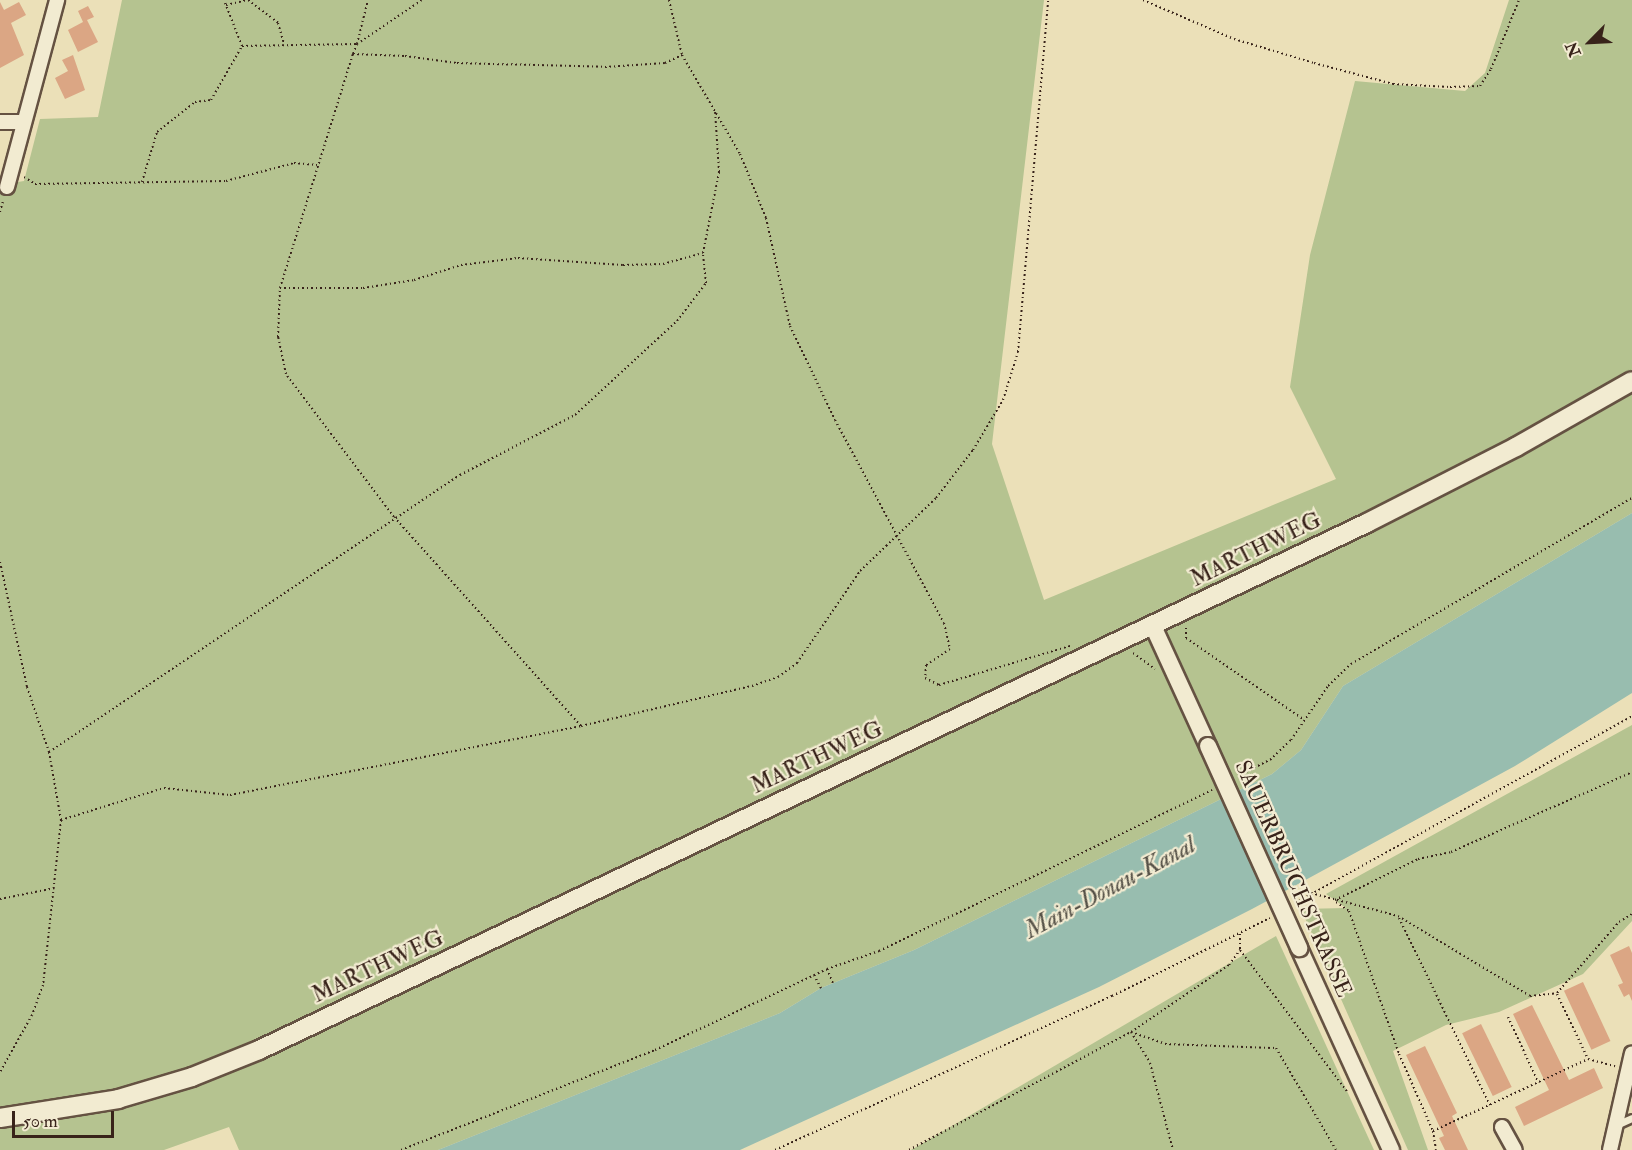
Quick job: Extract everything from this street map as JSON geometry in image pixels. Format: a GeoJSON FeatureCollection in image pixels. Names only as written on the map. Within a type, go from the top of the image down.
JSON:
{"type":"FeatureCollection","features":[{"type":"Feature","properties":{"kind":"main road","name":"MARTHWEG"},"geometry":{"type":"LineString","coordinates":[[0,1118],[118,1099],[236,1060],[1153,626],[1455,479],[1632,381]]}},
{"type":"Feature","properties":{"kind":"street"},"geometry":{"type":"LineString","coordinates":[[7,188],[57,0]]}},
{"type":"Feature","properties":{"kind":"street"},"geometry":{"type":"LineString","coordinates":[[0,122],[23,122]]}},
{"type":"Feature","properties":{"kind":"street","name":"SAUERBRUCHSTRASSE"},"geometry":{"type":"LineString","coordinates":[[1153,626],[1391,1150]]}},
{"type":"Feature","properties":{"kind":"street"},"geometry":{"type":"LineString","coordinates":[[1601,1150],[1610,1150],[1632,1053]]}},
{"type":"Feature","properties":{"kind":"street"},"geometry":{"type":"LineString","coordinates":[[1502,1127],[1515,1150]]}},
{"type":"Feature","properties":{"kind":"lane"},"geometry":{"type":"LineString","coordinates":[[1616,1125],[1632,1118]]}},
{"type":"Feature","properties":{"kind":"path"},"geometry":{"type":"LineString","coordinates":[[224,0],[242,46]]}},
{"type":"Feature","properties":{"kind":"path"},"geometry":{"type":"LineString","coordinates":[[226,6],[248,0],[278,23],[284,45]]}},
{"type":"Feature","properties":{"kind":"path"},"geometry":{"type":"LineString","coordinates":[[368,0],[357,44],[280,288],[278,337],[286,374],[394,517],[581,726]]}},
{"type":"Feature","properties":{"kind":"path"},"geometry":{"type":"LineString","coordinates":[[242,46],[357,44],[422,0]]}},
{"type":"Feature","properties":{"kind":"path"},"geometry":{"type":"LineString","coordinates":[[669,0],[682,55],[740,154],[766,218],[790,326],[835,420],[899,534],[944,623],[950,649],[926,665],[925,678],[939,685],[1067,647]]}},
{"type":"Feature","properties":{"kind":"path"},"geometry":{"type":"LineString","coordinates":[[62,820],[164,788],[230,795],[581,726],[777,676],[797,663],[860,571],[936,498],[992,421],[1018,352],[1048,0]]}},
{"type":"Feature","properties":{"kind":"path"},"geometry":{"type":"LineString","coordinates":[[1143,0],[1234,39],[1314,63],[1393,84],[1450,87],[1480,86],[1491,69],[1519,0]]}},
{"type":"Feature","properties":{"kind":"path"},"geometry":{"type":"LineString","coordinates":[[142,182],[157,132],[195,102],[211,100],[242,46]]}},
{"type":"Feature","properties":{"kind":"path"},"geometry":{"type":"LineString","coordinates":[[353,54],[405,56],[458,63],[605,67],[665,63],[682,55]]}},
{"type":"Feature","properties":{"kind":"path"},"geometry":{"type":"LineString","coordinates":[[50,752],[394,517],[460,475],[575,415],[677,321],[706,283],[703,253],[719,172],[715,110]]}},
{"type":"Feature","properties":{"kind":"path"},"geometry":{"type":"LineString","coordinates":[[12,169],[35,184],[226,181],[294,163],[318,165]]}},
{"type":"Feature","properties":{"kind":"path"},"geometry":{"type":"LineString","coordinates":[[280,288],[363,288],[414,280],[461,266],[518,258],[623,265],[663,264],[703,253]]}},
{"type":"Feature","properties":{"kind":"path"},"geometry":{"type":"LineString","coordinates":[[1231,780],[1270,759],[1292,740],[1328,686],[1351,664],[1632,498]]}},
{"type":"Feature","properties":{"kind":"path"},"geometry":{"type":"LineString","coordinates":[[0,562],[27,687],[50,752],[62,820],[43,985],[32,1015],[0,1072]]}},
{"type":"Feature","properties":{"kind":"path"},"geometry":{"type":"LineString","coordinates":[[1186,628],[1186,638],[1304,720]]}},
{"type":"Feature","properties":{"kind":"path"},"geometry":{"type":"LineString","coordinates":[[1632,716],[1311,894],[1398,916],[1530,996],[1557,993],[1619,922],[1632,914]]}},
{"type":"Feature","properties":{"kind":"path"},"geometry":{"type":"LineString","coordinates":[[1334,900],[1418,859],[1450,852],[1632,772]]}},
{"type":"Feature","properties":{"kind":"path"},"geometry":{"type":"LineString","coordinates":[[401,1150],[655,1050],[827,969],[879,951],[960,915],[1221,785]]}},
{"type":"Feature","properties":{"kind":"path"},"geometry":{"type":"LineString","coordinates":[[0,899],[55,888]]}},
{"type":"Feature","properties":{"kind":"path"},"geometry":{"type":"LineString","coordinates":[[1334,900],[1349,911],[1399,1054],[1433,1131],[1436,1150]]}},
{"type":"Feature","properties":{"kind":"path"},"geometry":{"type":"LineString","coordinates":[[775,1150],[1112,996],[1272,916]]}},
{"type":"Feature","properties":{"kind":"path"},"geometry":{"type":"LineString","coordinates":[[1398,916],[1490,1105]]}},
{"type":"Feature","properties":{"kind":"path"},"geometry":{"type":"LineString","coordinates":[[909,1150],[1131,1032],[1229,965],[1240,950],[1240,932]]}},
{"type":"Feature","properties":{"kind":"path"},"geometry":{"type":"LineString","coordinates":[[1240,950],[1344,1090],[1352,1095],[1364,1090]]}},
{"type":"Feature","properties":{"kind":"path"},"geometry":{"type":"LineString","coordinates":[[827,969],[833,983]]}},
{"type":"Feature","properties":{"kind":"path"},"geometry":{"type":"LineString","coordinates":[[814,975],[821,988]]}},
{"type":"Feature","properties":{"kind":"path"},"geometry":{"type":"LineString","coordinates":[[1557,993],[1588,1059]]}},
{"type":"Feature","properties":{"kind":"path"},"geometry":{"type":"LineString","coordinates":[[1508,1017],[1539,1082]]}},
{"type":"Feature","properties":{"kind":"path"},"geometry":{"type":"LineString","coordinates":[[1131,1032],[1150,1063],[1173,1150]]}},
{"type":"Feature","properties":{"kind":"path"},"geometry":{"type":"LineString","coordinates":[[1131,1032],[1165,1044],[1276,1048],[1336,1150]]}},
{"type":"Feature","properties":{"kind":"path"},"geometry":{"type":"LineString","coordinates":[[1433,1131],[1588,1059],[1628,1070]]}},
{"type":"Feature","properties":{"kind":"green space"},"geometry":{"type":"Polygon","coordinates":[[[122,0],[1044,0],[992,444],[1044,600],[1336,479],[1290,387],[1310,255],[1355,81],[1465,91],[1485,73],[1509,0],[1632,0],[1632,513],[1343,686],[1301,750],[1272,774],[914,950],[821,988],[780,1013],[438,1150],[239,1150],[229,1127],[164,1150],[0,1150],[0,185],[24,181],[40,119],[98,117],[122,0]]]}},
{"type":"Feature","properties":{"kind":"green space"},"geometry":{"type":"Polygon","coordinates":[[[1632,725],[1632,921],[1583,974],[1499,1012],[1446,1025],[1393,1051],[1428,1150],[1408,1150],[1301,909],[1346,908],[1326,894],[1632,725]]]}},
{"type":"Feature","properties":{"kind":"green space"},"geometry":{"type":"Polygon","coordinates":[[[1276,936],[1374,1150],[911,1150],[1276,936]]]}},
{"type":"Feature","properties":{"kind":"water","name":"Main-Donau-Kanal"},"geometry":{"type":"Polygon","coordinates":[[[1632,513],[1632,693],[1515,766],[1252,909],[1099,987],[740,1150],[438,1150],[780,1013],[821,988],[914,950],[1272,774],[1301,750],[1343,686],[1632,513]]]}},
{"type":"Feature","properties":{"kind":"building"},"geometry":{"type":"Polygon","coordinates":[[[0,2],[4,10],[19,2],[26,15],[11,23],[24,55],[0,68],[0,2]]]}},
{"type":"Feature","properties":{"kind":"building"},"geometry":{"type":"Polygon","coordinates":[[[88,6],[94,17],[87,20],[98,42],[78,52],[68,30],[83,22],[78,11],[88,6]]]}},
{"type":"Feature","properties":{"kind":"building"},"geometry":{"type":"Polygon","coordinates":[[[73,55],[85,90],[65,99],[55,78],[68,71],[62,60],[73,55]]]}},
{"type":"Feature","properties":{"kind":"building"},"geometry":{"type":"Polygon","coordinates":[[[1629,946],[1632,953],[1632,1001],[1629,994],[1624,997],[1618,985],[1623,983],[1610,955],[1629,946]]]}},
{"type":"Feature","properties":{"kind":"building"},"geometry":{"type":"Polygon","coordinates":[[[1583,982],[1610,1041],[1591,1050],[1564,991],[1583,982]]]}},
{"type":"Feature","properties":{"kind":"building"},"geometry":{"type":"Polygon","coordinates":[[[1532,1005],[1569,1080],[1594,1068],[1603,1088],[1524,1126],[1515,1107],[1549,1090],[1513,1014],[1532,1005]]]}},
{"type":"Feature","properties":{"kind":"building"},"geometry":{"type":"Polygon","coordinates":[[[1481,1024],[1512,1087],[1493,1096],[1462,1033],[1481,1024]]]}},
{"type":"Feature","properties":{"kind":"building"},"geometry":{"type":"Polygon","coordinates":[[[1425,1046],[1457,1113],[1452,1116],[1468,1150],[1445,1150],[1439,1138],[1444,1136],[1406,1055],[1425,1046]]]}}]}
